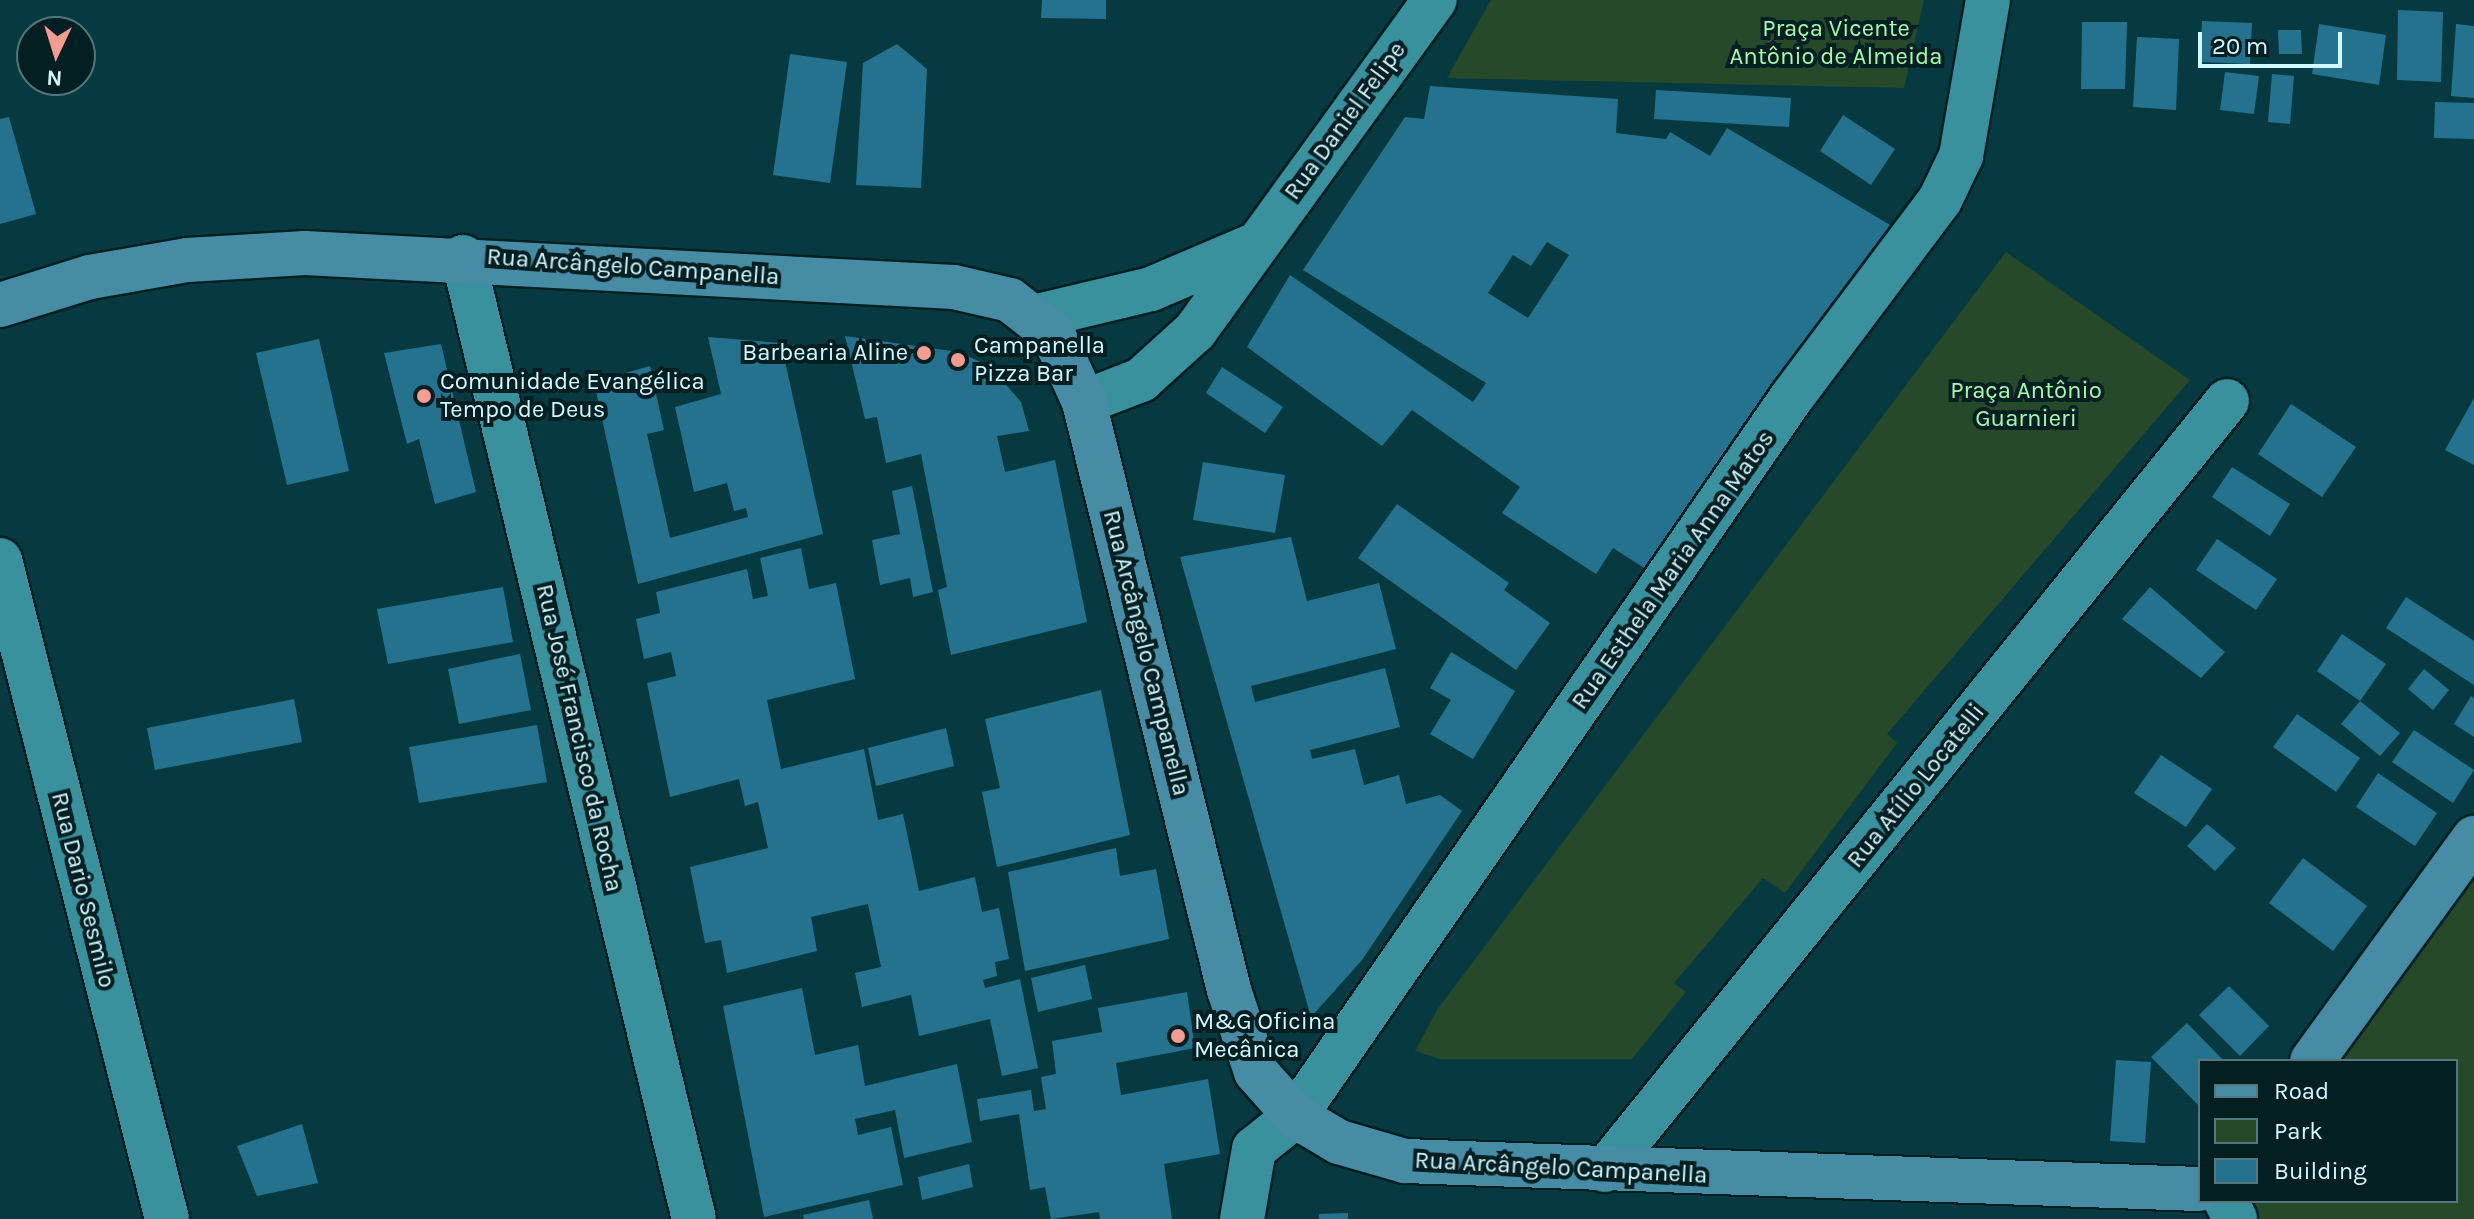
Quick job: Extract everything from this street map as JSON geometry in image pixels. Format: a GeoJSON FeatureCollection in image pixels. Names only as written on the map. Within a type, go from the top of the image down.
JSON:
{"type":"FeatureCollection","features":[{"type":"Feature","properties":{"kind":"street","name":"Rua Daniel Felipe"},"geometry":{"type":"LineString","coordinates":[[1084,402],[1163,365],[1257,244],[1435,0]]}},
{"type":"Feature","properties":{"kind":"street","name":"Rua Esthela Maria Anna Matos"},"geometry":{"type":"LineString","coordinates":[[1242,1219],[1254,1149],[1295,1116],[1792,397],[1940,200],[1961,156],[1988,0]]}},
{"type":"Feature","properties":{"kind":"street"},"geometry":{"type":"LineString","coordinates":[[1038,316],[1151,289],[1257,244]]}},
{"type":"Feature","properties":{"kind":"street","name":"Rua Arcângelo Campanella"},"geometry":{"type":"LineString","coordinates":[[0,305],[90,277],[187,260],[305,253],[463,257],[954,287],[1038,316],[1084,402],[1229,990],[1256,1072],[1295,1116],[1339,1142],[1405,1161],[2198,1189]]}},
{"type":"Feature","properties":{"kind":"street","name":"Rua José Francisco da Rocha"},"geometry":{"type":"LineString","coordinates":[[463,257],[694,1219]]}},
{"type":"Feature","properties":{"kind":"street","name":"Rua Atílio Locatelli"},"geometry":{"type":"LineString","coordinates":[[1605,1170],[2227,401]]}},
{"type":"Feature","properties":{"kind":"street","name":"Rua Dario Sesmilo"},"geometry":{"type":"LineString","coordinates":[[0,560],[167,1219]]}},
{"type":"Feature","properties":{"kind":"street"},"geometry":{"type":"LineString","coordinates":[[2313,1059],[2474,838]]}},
{"type":"Feature","properties":{"kind":"green space","name":"Praça Vicente Antônio de Almeida"},"geometry":{"type":"Polygon","coordinates":[[[1491,0],[1924,0],[1904,88],[1447,78],[1491,0]]]}},
{"type":"Feature","properties":{"kind":"green space","name":"Praça Antônio Guarnieri"},"geometry":{"type":"Polygon","coordinates":[[[2006,252],[2190,380],[1887,734],[1897,743],[1785,893],[1763,878],[1674,983],[1686,992],[1632,1059],[1440,1059],[1415,1051],[1437,1010],[2006,252]]]}},
{"type":"Feature","properties":{"kind":"green space"},"geometry":{"type":"Polygon","coordinates":[[[2474,863],[2474,1219],[2237,1219],[2228,1203],[2458,1203],[2458,1059],[2322,1059],[2474,863]]]}},
{"type":"Feature","properties":{"kind":"building"},"geometry":{"type":"Polygon","coordinates":[[[1042,0],[1106,0],[1106,19],[1041,18],[1042,0]]]}},
{"type":"Feature","properties":{"kind":"building"},"geometry":{"type":"Polygon","coordinates":[[[2398,10],[2443,12],[2441,82],[2397,80],[2398,10]]]}},
{"type":"Feature","properties":{"kind":"building"},"geometry":{"type":"Polygon","coordinates":[[[2202,21],[2252,23],[2250,64],[2200,62],[2202,21]]]}},
{"type":"Feature","properties":{"kind":"building"},"geometry":{"type":"Polygon","coordinates":[[[2082,22],[2127,22],[2125,89],[2081,89],[2082,22]]]}},
{"type":"Feature","properties":{"kind":"building"},"geometry":{"type":"Polygon","coordinates":[[[2319,24],[2386,35],[2379,85],[2312,74],[2319,24]]]}},
{"type":"Feature","properties":{"kind":"building"},"geometry":{"type":"Polygon","coordinates":[[[2456,24],[2474,26],[2474,98],[2451,96],[2456,24]]]}},
{"type":"Feature","properties":{"kind":"building"},"geometry":{"type":"Polygon","coordinates":[[[2278,30],[2301,30],[2302,54],[2279,54],[2278,30]]]}},
{"type":"Feature","properties":{"kind":"building"},"geometry":{"type":"Polygon","coordinates":[[[2137,37],[2179,39],[2176,110],[2133,107],[2137,37]]]}},
{"type":"Feature","properties":{"kind":"building"},"geometry":{"type":"Polygon","coordinates":[[[897,44],[927,69],[921,188],[856,185],[863,63],[897,44]]]}},
{"type":"Feature","properties":{"kind":"building"},"geometry":{"type":"Polygon","coordinates":[[[790,54],[847,62],[830,183],[773,175],[790,54]]]}},
{"type":"Feature","properties":{"kind":"building"},"geometry":{"type":"Polygon","coordinates":[[[2225,72],[2259,76],[2254,114],[2220,110],[2225,72]]]}},
{"type":"Feature","properties":{"kind":"building"},"geometry":{"type":"Polygon","coordinates":[[[2272,74],[2294,76],[2290,124],[2268,122],[2272,74]]]}},
{"type":"Feature","properties":{"kind":"building"},"geometry":{"type":"Polygon","coordinates":[[[1430,86],[1618,99],[1616,133],[1666,139],[1670,132],[1710,156],[1727,128],[1890,225],[1649,571],[1613,548],[1596,574],[1502,513],[1520,487],[1412,410],[1382,446],[1247,347],[1290,275],[1473,402],[1486,383],[1303,270],[1405,117],[1424,119],[1430,86]],[[1547,242],[1531,266],[1513,255],[1488,293],[1528,318],[1569,255],[1547,242]]]}},
{"type":"Feature","properties":{"kind":"building"},"geometry":{"type":"Polygon","coordinates":[[[1656,90],[1791,98],[1789,127],[1654,119],[1656,90]]]}},
{"type":"Feature","properties":{"kind":"building"},"geometry":{"type":"Polygon","coordinates":[[[2435,102],[2474,103],[2474,139],[2434,138],[2435,102]]]}},
{"type":"Feature","properties":{"kind":"building"},"geometry":{"type":"Polygon","coordinates":[[[1843,115],[1895,149],[1871,185],[1820,151],[1843,115]]]}},
{"type":"Feature","properties":{"kind":"building"},"geometry":{"type":"Polygon","coordinates":[[[9,117],[36,214],[0,224],[0,119],[9,117]]]}},
{"type":"Feature","properties":{"kind":"building"},"geometry":{"type":"Polygon","coordinates":[[[845,336],[959,352],[991,367],[1021,402],[1029,431],[997,436],[1005,472],[1055,460],[1087,622],[951,655],[938,590],[947,587],[921,454],[886,463],[877,417],[865,419],[845,336]]]}},
{"type":"Feature","properties":{"kind":"building"},"geometry":{"type":"Polygon","coordinates":[[[708,337],[781,343],[823,534],[638,584],[594,382],[650,366],[664,430],[647,434],[670,538],[748,517],[746,508],[734,511],[727,483],[694,492],[675,407],[721,394],[708,337]]]}},
{"type":"Feature","properties":{"kind":"building"},"geometry":{"type":"Polygon","coordinates":[[[319,339],[349,471],[287,485],[256,353],[319,339]]]}},
{"type":"Feature","properties":{"kind":"building","name":"Comunidade Evangélica Tempo de Deus"},"geometry":{"type":"Polygon","coordinates":[[[441,344],[476,492],[435,504],[419,439],[407,444],[384,353],[441,344]]]}},
{"type":"Feature","properties":{"kind":"building"},"geometry":{"type":"Polygon","coordinates":[[[1222,367],[1283,407],[1265,433],[1206,393],[1222,367]]]}},
{"type":"Feature","properties":{"kind":"building"},"geometry":{"type":"Polygon","coordinates":[[[2474,398],[2474,465],[2445,450],[2474,398]]]}},
{"type":"Feature","properties":{"kind":"building"},"geometry":{"type":"Polygon","coordinates":[[[2291,404],[2356,447],[2322,497],[2258,454],[2291,404]]]}},
{"type":"Feature","properties":{"kind":"building"},"geometry":{"type":"Polygon","coordinates":[[[1203,462],[1285,475],[1275,533],[1193,520],[1203,462]]]}},
{"type":"Feature","properties":{"kind":"building"},"geometry":{"type":"Polygon","coordinates":[[[2232,467],[2290,504],[2270,536],[2212,497],[2232,467]]]}},
{"type":"Feature","properties":{"kind":"building"},"geometry":{"type":"Polygon","coordinates":[[[912,486],[933,592],[913,597],[910,578],[880,585],[872,540],[900,534],[892,491],[912,486]]]}},
{"type":"Feature","properties":{"kind":"building"},"geometry":{"type":"Polygon","coordinates":[[[1397,504],[1509,583],[1504,590],[1550,623],[1516,670],[1358,558],[1397,504]]]}},
{"type":"Feature","properties":{"kind":"building"},"geometry":{"type":"Polygon","coordinates":[[[1291,537],[1307,601],[1379,583],[1396,649],[1251,686],[1255,702],[1385,668],[1400,727],[1310,750],[1312,759],[1355,749],[1364,785],[1399,775],[1406,804],[1440,795],[1462,811],[1362,960],[1311,1017],[1180,557],[1291,537]]]}},
{"type":"Feature","properties":{"kind":"building"},"geometry":{"type":"Polygon","coordinates":[[[2217,539],[2277,579],[2256,610],[2196,570],[2217,539]]]}},
{"type":"Feature","properties":{"kind":"building"},"geometry":{"type":"Polygon","coordinates":[[[801,548],[809,589],[836,583],[855,679],[767,700],[781,769],[864,749],[878,820],[903,814],[919,891],[975,877],[982,912],[999,908],[1009,959],[995,962],[997,976],[983,980],[985,988],[1020,979],[1038,1068],[1002,1076],[990,1019],[919,1036],[911,995],[862,1007],[855,973],[881,967],[868,904],[811,917],[817,951],[727,973],[721,940],[705,943],[690,867],[768,848],[758,802],[745,806],[739,779],[670,797],[647,683],[676,676],[671,652],[644,659],[636,619],[660,613],[656,592],[747,569],[753,599],[768,596],[760,558],[801,548]]]}},
{"type":"Feature","properties":{"kind":"building"},"geometry":{"type":"Polygon","coordinates":[[[503,587],[513,642],[388,664],[377,609],[503,587]]]}},
{"type":"Feature","properties":{"kind":"building"},"geometry":{"type":"Polygon","coordinates":[[[2150,587],[2225,652],[2201,678],[2122,619],[2150,587]]]}},
{"type":"Feature","properties":{"kind":"building"},"geometry":{"type":"Polygon","coordinates":[[[2406,597],[2474,641],[2474,685],[2386,628],[2406,597]]]}},
{"type":"Feature","properties":{"kind":"building"},"geometry":{"type":"Polygon","coordinates":[[[2342,634],[2386,664],[2360,701],[2317,671],[2342,634]]]}},
{"type":"Feature","properties":{"kind":"building"},"geometry":{"type":"Polygon","coordinates":[[[1451,652],[1515,691],[1473,759],[1430,734],[1451,700],[1430,688],[1451,652]]]}},
{"type":"Feature","properties":{"kind":"building"},"geometry":{"type":"Polygon","coordinates":[[[520,654],[531,710],[459,724],[448,669],[520,654]]]}},
{"type":"Feature","properties":{"kind":"building"},"geometry":{"type":"Polygon","coordinates":[[[2424,669],[2449,690],[2433,710],[2408,689],[2424,669]]]}},
{"type":"Feature","properties":{"kind":"building"},"geometry":{"type":"Polygon","coordinates":[[[1101,690],[1130,835],[997,867],[982,792],[1000,788],[985,719],[1101,690]]]}},
{"type":"Feature","properties":{"kind":"building"},"geometry":{"type":"Polygon","coordinates":[[[2471,696],[2474,698],[2474,737],[2454,724],[2471,696]]]}},
{"type":"Feature","properties":{"kind":"building"},"geometry":{"type":"Polygon","coordinates":[[[294,699],[302,742],[155,770],[147,728],[294,699]]]}},
{"type":"Feature","properties":{"kind":"building"},"geometry":{"type":"Polygon","coordinates":[[[2360,701],[2400,733],[2380,756],[2341,724],[2360,701]]]}},
{"type":"Feature","properties":{"kind":"building"},"geometry":{"type":"Polygon","coordinates":[[[2297,714],[2360,758],[2336,792],[2273,747],[2297,714]]]}},
{"type":"Feature","properties":{"kind":"building"},"geometry":{"type":"Polygon","coordinates":[[[537,725],[547,782],[419,803],[409,747],[537,725]]]}},
{"type":"Feature","properties":{"kind":"building"},"geometry":{"type":"Polygon","coordinates":[[[946,728],[954,766],[876,786],[868,748],[946,728]]]}},
{"type":"Feature","properties":{"kind":"building"},"geometry":{"type":"Polygon","coordinates":[[[2414,730],[2474,770],[2453,803],[2392,762],[2414,730]]]}},
{"type":"Feature","properties":{"kind":"building"},"geometry":{"type":"Polygon","coordinates":[[[2161,755],[2212,789],[2186,827],[2134,793],[2161,755]]]}},
{"type":"Feature","properties":{"kind":"building"},"geometry":{"type":"Polygon","coordinates":[[[2378,773],[2437,813],[2415,846],[2356,807],[2378,773]]]}},
{"type":"Feature","properties":{"kind":"building"},"geometry":{"type":"Polygon","coordinates":[[[2207,824],[2236,848],[2215,871],[2187,846],[2207,824]]]}},
{"type":"Feature","properties":{"kind":"building"},"geometry":{"type":"Polygon","coordinates":[[[1116,848],[1120,876],[1156,869],[1169,939],[1025,971],[1008,872],[1116,848]]]}},
{"type":"Feature","properties":{"kind":"building"},"geometry":{"type":"Polygon","coordinates":[[[2303,858],[2367,906],[2333,951],[2269,903],[2303,858]]]}},
{"type":"Feature","properties":{"kind":"building"},"geometry":{"type":"Polygon","coordinates":[[[1085,965],[1092,999],[1038,1012],[1031,978],[1085,965]]]}},
{"type":"Feature","properties":{"kind":"building"},"geometry":{"type":"Polygon","coordinates":[[[2229,986],[2269,1026],[2240,1056],[2199,1015],[2229,986]]]}},
{"type":"Feature","properties":{"kind":"building"},"geometry":{"type":"Polygon","coordinates":[[[802,988],[815,1055],[858,1045],[865,1086],[957,1064],[972,1142],[904,1158],[895,1110],[855,1119],[858,1135],[891,1127],[903,1185],[764,1217],[723,1006],[802,988]]]}},
{"type":"Feature","properties":{"kind":"building"},"geometry":{"type":"Polygon","coordinates":[[[1187,992],[1195,1048],[1116,1063],[1121,1095],[1208,1079],[1220,1154],[1164,1164],[1172,1219],[1100,1219],[1099,1212],[1051,1219],[1045,1187],[1030,1190],[1019,1114],[980,1121],[977,1099],[1031,1090],[1034,1111],[1046,1109],[1041,1077],[1056,1074],[1052,1041],[1102,1032],[1098,1008],[1187,992]]]}},
{"type":"Feature","properties":{"kind":"building"},"geometry":{"type":"Polygon","coordinates":[[[2187,1023],[2222,1059],[2198,1059],[2198,1105],[2151,1057],[2187,1023]]]}},
{"type":"Feature","properties":{"kind":"building"},"geometry":{"type":"Polygon","coordinates":[[[2116,1060],[2151,1062],[2145,1143],[2110,1141],[2116,1060]]]}},
{"type":"Feature","properties":{"kind":"building"},"geometry":{"type":"Polygon","coordinates":[[[302,1124],[318,1183],[257,1196],[237,1146],[302,1124]]]}},
{"type":"Feature","properties":{"kind":"building"},"geometry":{"type":"Polygon","coordinates":[[[969,1164],[973,1187],[922,1200],[918,1177],[969,1164]]]}},
{"type":"Feature","properties":{"kind":"building"},"geometry":{"type":"Polygon","coordinates":[[[869,1200],[873,1219],[804,1219],[803,1215],[869,1200]]]}},
{"type":"Feature","properties":{"kind":"building"},"geometry":{"type":"Polygon","coordinates":[[[1348,1213],[1348,1219],[1319,1219],[1319,1214],[1348,1213]]]}},
{"type":"Feature","properties":{"kind":"place","name":"Barbearia Aline"},"geometry":{"type":"Point","coordinates":[924,353]}},
{"type":"Feature","properties":{"kind":"place","name":"Campanella Pizza Bar"},"geometry":{"type":"Point","coordinates":[958,360]}},
{"type":"Feature","properties":{"kind":"place","name":"Comunidade Evangélica Tempo de Deus"},"geometry":{"type":"Point","coordinates":[424,396]}},
{"type":"Feature","properties":{"kind":"place","name":"M&G Oficina Mecânica"},"geometry":{"type":"Point","coordinates":[1178,1036]}}]}
